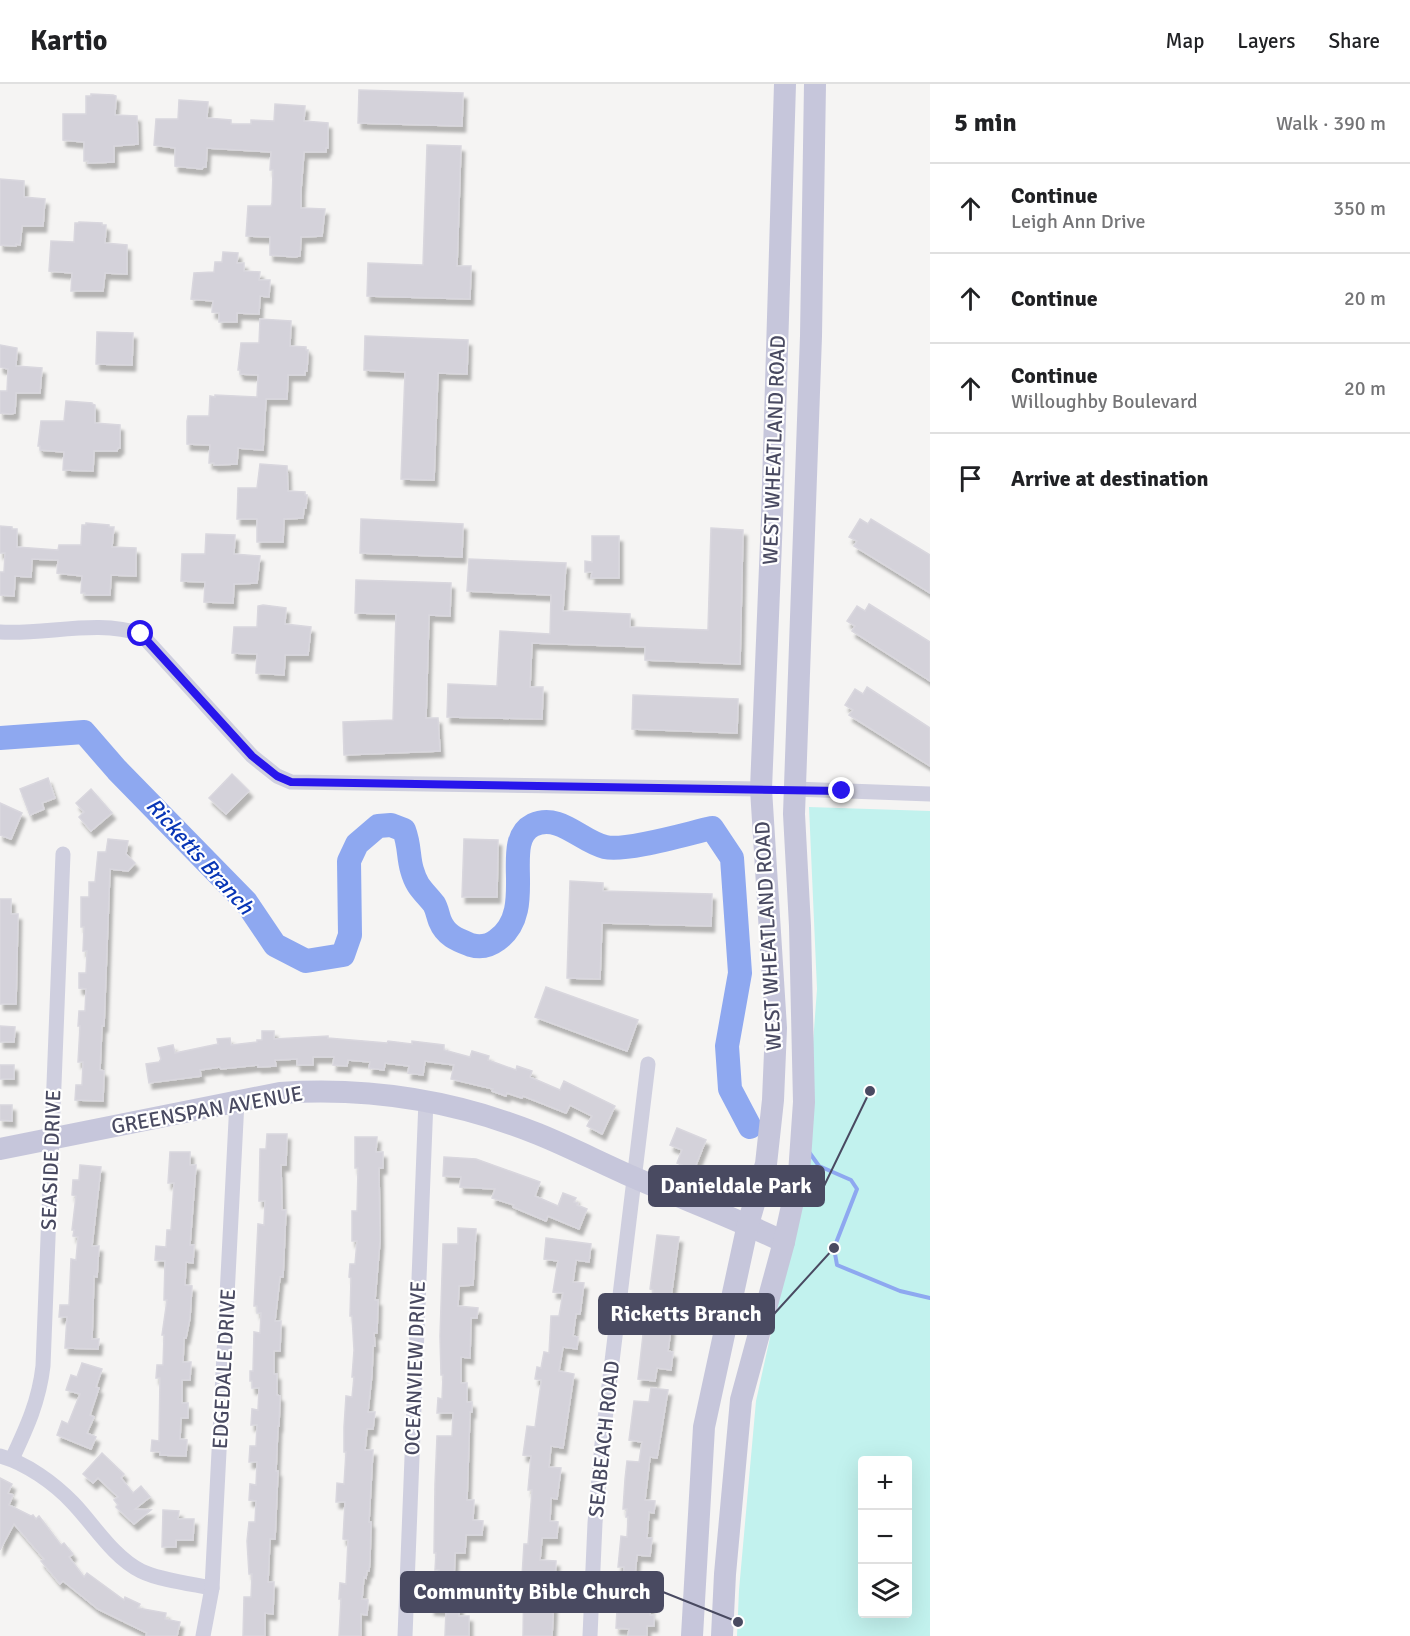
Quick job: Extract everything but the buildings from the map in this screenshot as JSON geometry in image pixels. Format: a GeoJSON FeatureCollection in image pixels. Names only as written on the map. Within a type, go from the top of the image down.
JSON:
{"type":"FeatureCollection","features":[{"type":"Feature","properties":{"kind":"main road","name":"WEST WHEATLAND ROAD"},"geometry":{"type":"LineString","coordinates":[[692,1636],[704,1427],[748,1224],[766,1164],[773,1100],[776,1028],[761,789],[785,84]]}},
{"type":"Feature","properties":{"kind":"main road"},"geometry":{"type":"LineString","coordinates":[[798,84],[815,84]]}},
{"type":"Feature","properties":{"kind":"main road","name":"WEST WHEATLAND ROAD"},"geometry":{"type":"LineString","coordinates":[[722,1636],[725,1574],[741,1400],[784,1242],[799,1174],[804,1102],[794,789],[811,336],[815,84]]}},
{"type":"Feature","properties":{"kind":"main road"},"geometry":{"type":"LineString","coordinates":[[772,517],[804,519]]}},
{"type":"Feature","properties":{"kind":"main road"},"geometry":{"type":"LineString","coordinates":[[761,789],[794,789]]}},
{"type":"Feature","properties":{"kind":"main road","name":"GREENSPAN AVENUE"},"geometry":{"type":"LineString","coordinates":[[0,1149],[280,1093],[315,1091],[426,1100],[523,1128],[635,1178],[748,1224],[784,1242]]}},
{"type":"Feature","properties":{"kind":"main road"},"geometry":{"type":"LineString","coordinates":[[773,1100],[804,1102]]}},
{"type":"Feature","properties":{"kind":"street"},"geometry":{"type":"LineString","coordinates":[[0,632],[24,633],[102,627],[125,628],[141,634],[252,756],[277,776],[291,782],[761,789]]}},
{"type":"Feature","properties":{"kind":"street"},"geometry":{"type":"LineString","coordinates":[[794,789],[930,794]]}},
{"type":"Feature","properties":{"kind":"street","name":"SEASIDE DRIVE"},"geometry":{"type":"LineString","coordinates":[[6,1458],[33,1414],[40,1391],[63,854]]}},
{"type":"Feature","properties":{"kind":"street","name":"SEABEACH ROAD"},"geometry":{"type":"LineString","coordinates":[[590,1636],[595,1523],[602,1443],[648,1064]]}},
{"type":"Feature","properties":{"kind":"street","name":"OCEANVIEW DRIVE"},"geometry":{"type":"LineString","coordinates":[[405,1636],[426,1100]]}},
{"type":"Feature","properties":{"kind":"street","name":"EDGEDALE DRIVE"},"geometry":{"type":"LineString","coordinates":[[203,1636],[212,1588],[237,1101]]}},
{"type":"Feature","properties":{"kind":"street"},"geometry":{"type":"LineString","coordinates":[[6,1458],[45,1480],[72,1502],[104,1540],[141,1571],[175,1581],[212,1588]]}},
{"type":"Feature","properties":{"kind":"shaded area"},"geometry":{"type":"Polygon","coordinates":[[[809,807],[930,811],[930,1636],[737,1636],[756,1401],[802,1193],[817,989],[809,807]]]}},
{"type":"Feature","properties":{"kind":"waterway","name":"Ricketts Branch"},"geometry":{"type":"LineString","coordinates":[[0,738],[84,732],[117,770],[246,902],[275,945],[306,961],[343,955],[350,935],[349,861],[357,844],[378,826],[391,825],[404,830],[416,881],[434,904],[443,926],[457,939],[478,946],[485,946],[497,940],[509,927],[516,912],[519,846],[523,834],[533,825],[543,822],[561,825],[596,844],[615,848],[642,845],[712,828],[732,858],[740,973],[727,1046],[730,1089],[750,1127]]}},
{"type":"Feature","properties":{"kind":"waterway","name":"Ricketts Branch"},"geometry":{"type":"LineString","coordinates":[[809,1152],[819,1166],[851,1180],[857,1189],[834,1248],[837,1265],[900,1291],[930,1298]]}},
{"type":"Feature","properties":{"kind":"place","name":"Danieldale Park"},"geometry":{"type":"Point","coordinates":[870,1091]}},
{"type":"Feature","properties":{"kind":"place","name":"Ricketts Branch"},"geometry":{"type":"Point","coordinates":[834,1248]}},
{"type":"Feature","properties":{"kind":"place","name":"Community Bible Church"},"geometry":{"type":"Point","coordinates":[738,1622]}},
{"type":"Feature","properties":{"kind":"route"},"geometry":{"type":"LineString","coordinates":[[141,634],[252,756],[277,776],[291,782],[842,791]]}}]}
